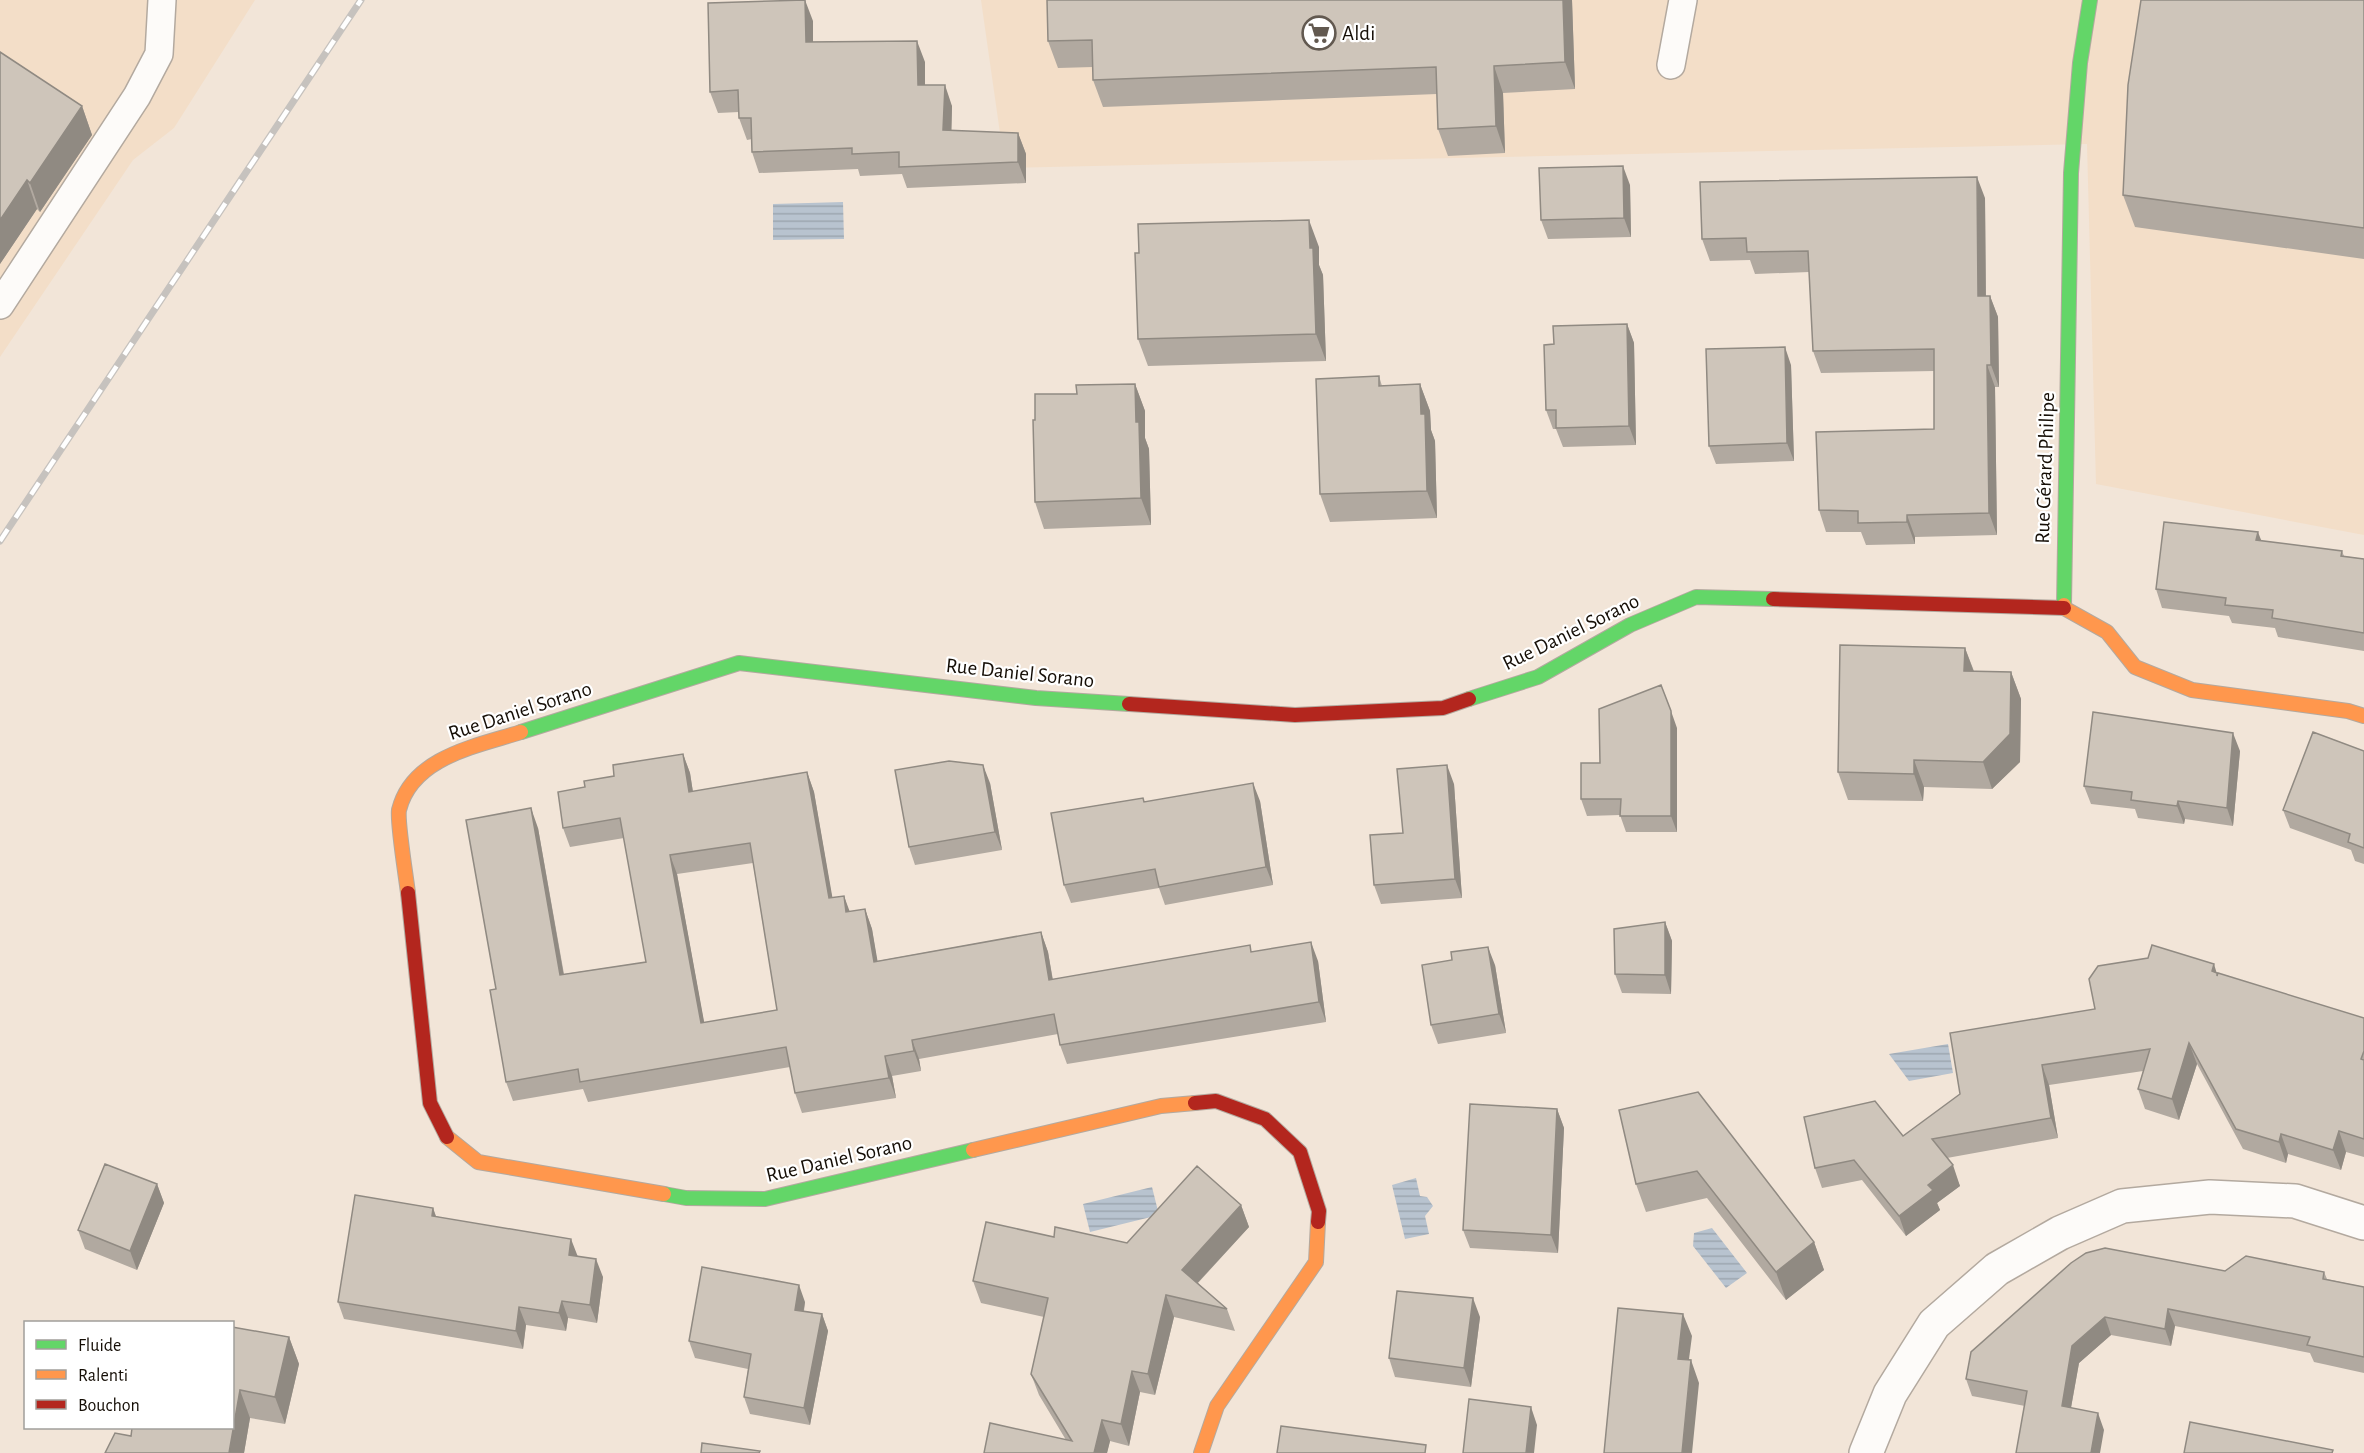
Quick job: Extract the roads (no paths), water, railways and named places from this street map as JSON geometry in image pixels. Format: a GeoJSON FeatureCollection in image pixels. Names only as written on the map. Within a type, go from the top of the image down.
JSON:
{"type":"FeatureCollection","features":[{"type":"Feature","properties":{"kind":"street","name":"Rue Gérard Philipe"},"geometry":{"type":"LineString","coordinates":[[2064,608],[2071,172],[2080,63],[2090,0]]}},
{"type":"Feature","properties":{"kind":"street","name":"Rue Daniel Sorano"},"geometry":{"type":"LineString","coordinates":[[1201,1453],[1217,1406],[1316,1262],[1319,1211],[1300,1152],[1265,1119],[1216,1101],[1161,1106],[765,1199],[686,1198],[478,1162],[445,1135],[430,1103],[399,811],[413,783],[443,757],[739,663],[1036,698],[1295,715],[1443,708],[1538,676],[1630,625],[1696,597],[2064,608]]}},
{"type":"Feature","properties":{"kind":"street"},"geometry":{"type":"LineString","coordinates":[[2064,608],[2106,632],[2135,667],[2192,690],[2348,711],[2364,716]]}},
{"type":"Feature","properties":{"kind":"street"},"geometry":{"type":"LineString","coordinates":[[1866,1453],[1890,1394],[1934,1324],[1997,1269],[2060,1233],[2122,1206],[2210,1197],[2295,1201],[2364,1223]]}},
{"type":"Feature","properties":{"kind":"lane"},"geometry":{"type":"LineString","coordinates":[[0,305],[137,96],[159,54],[162,0]]}},
{"type":"Feature","properties":{"kind":"lane"},"geometry":{"type":"LineString","coordinates":[[1671,65],[1683,0]]}},
{"type":"Feature","properties":{"kind":"railway"},"geometry":{"type":"LineString","coordinates":[[0,541],[361,0]]}},
{"type":"Feature","properties":{"kind":"place","name":"Aldi"},"geometry":{"type":"Point","coordinates":[1319,33]}}]}
